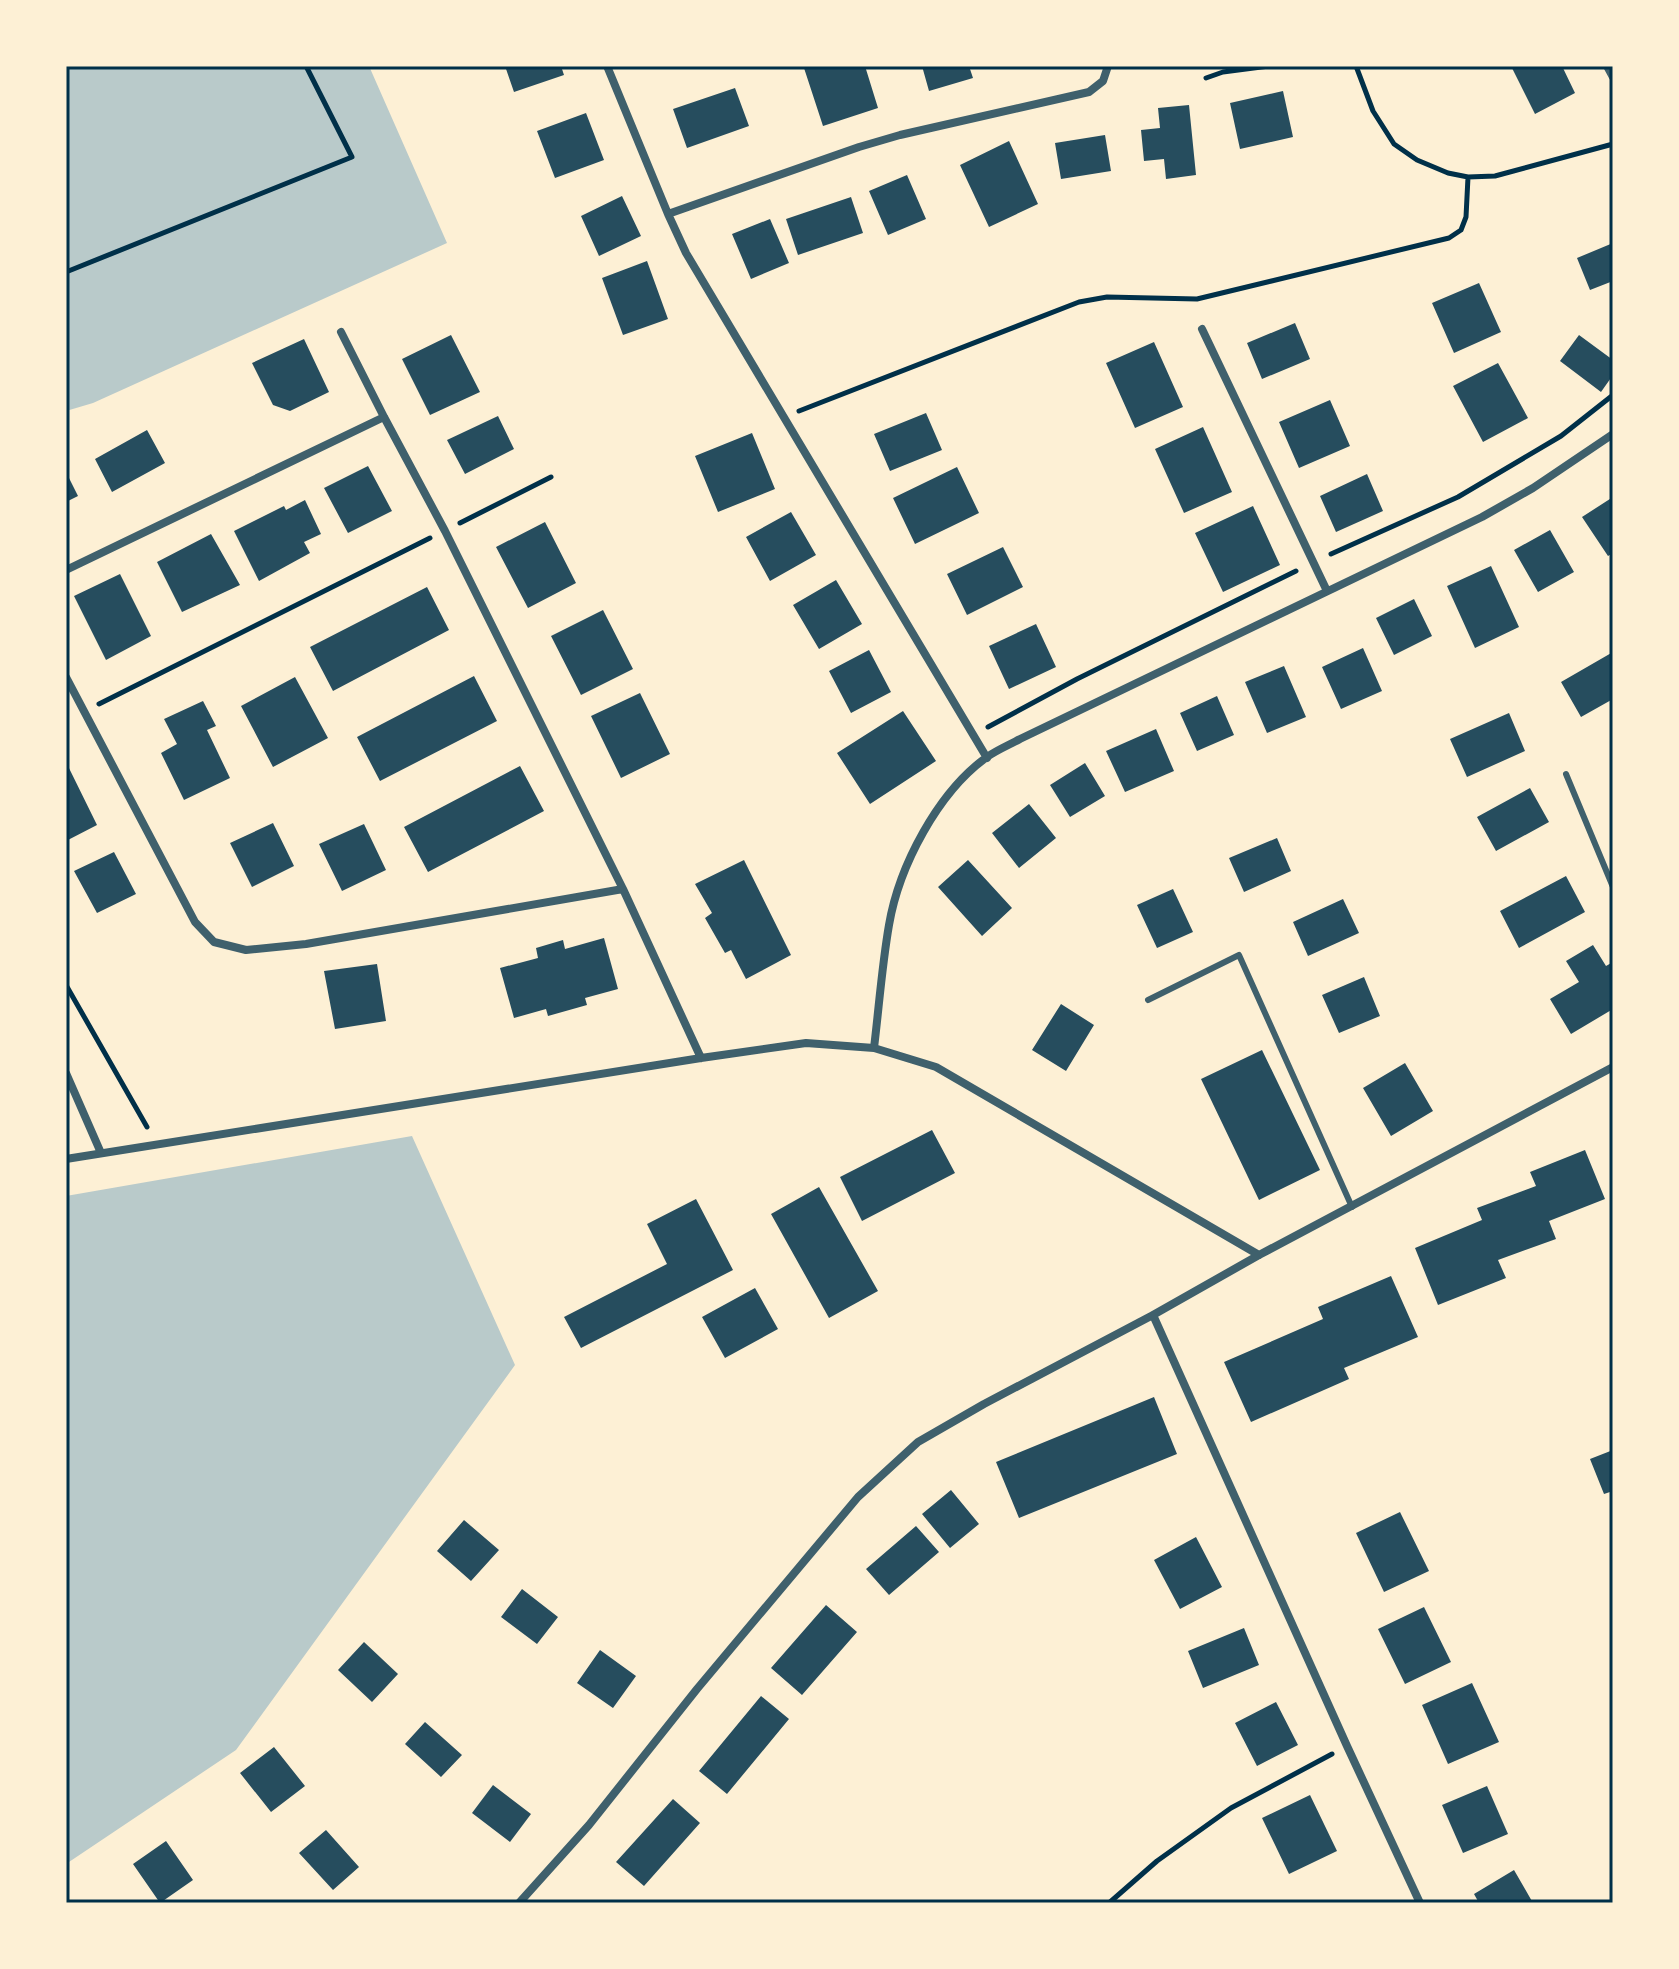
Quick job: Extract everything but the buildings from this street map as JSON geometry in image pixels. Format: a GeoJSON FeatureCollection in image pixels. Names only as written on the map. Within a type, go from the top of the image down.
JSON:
{"type":"FeatureCollection","features":[{"type":"Feature","properties":{"kind":"street"},"geometry":{"type":"LineString","coordinates":[[607,66],[686,253],[987,758]]}},
{"type":"Feature","properties":{"kind":"street"},"geometry":{"type":"LineString","coordinates":[[668,214],[873,143],[1089,92],[1103,81],[1108,66]]}},
{"type":"Feature","properties":{"kind":"street"},"geometry":{"type":"LineString","coordinates":[[1607,66],[1613,77]]}},
{"type":"Feature","properties":{"kind":"street"},"geometry":{"type":"LineString","coordinates":[[1202,329],[1327,591]]}},
{"type":"Feature","properties":{"kind":"street"},"geometry":{"type":"LineString","coordinates":[[341,332],[445,531],[623,889],[701,1058]]}},
{"type":"Feature","properties":{"kind":"street"},"geometry":{"type":"LineString","coordinates":[[66,570],[384,417]]}},
{"type":"Feature","properties":{"kind":"street"},"geometry":{"type":"LineString","coordinates":[[874,1048],[889,924],[901,883],[939,807],[961,781],[987,758],[1020,739],[1482,517],[1533,488],[1613,434]]}},
{"type":"Feature","properties":{"kind":"street"},"geometry":{"type":"LineString","coordinates":[[66,677],[195,922],[214,942],[246,950],[306,944],[623,889]]}},
{"type":"Feature","properties":{"kind":"street"},"geometry":{"type":"LineString","coordinates":[[66,1159],[806,1043],[874,1048],[936,1067],[1259,1255]]}},
{"type":"Feature","properties":{"kind":"street"},"geometry":{"type":"LineString","coordinates":[[519,1903],[589,1825],[697,1689],[858,1497],[918,1442],[1259,1255],[1613,1067]]}},
{"type":"Feature","properties":{"kind":"street"},"geometry":{"type":"LineString","coordinates":[[66,1073],[101,1153]]}},
{"type":"Feature","properties":{"kind":"street"},"geometry":{"type":"LineString","coordinates":[[1153,1315],[1420,1903]]}},
{"type":"Feature","properties":{"kind":"lane"},"geometry":{"type":"LineString","coordinates":[[1566,774],[1613,887]]}},
{"type":"Feature","properties":{"kind":"lane"},"geometry":{"type":"LineString","coordinates":[[1148,1000],[1239,955],[1352,1207]]}},
{"type":"Feature","properties":{"kind":"path"},"geometry":{"type":"LineString","coordinates":[[66,272],[352,157],[306,66]]}},
{"type":"Feature","properties":{"kind":"path"},"geometry":{"type":"LineString","coordinates":[[1206,78],[1223,72],[1269,66]]}},
{"type":"Feature","properties":{"kind":"path"},"geometry":{"type":"LineString","coordinates":[[1356,66],[1373,111],[1394,144],[1417,160],[1448,173],[1468,177],[1495,176],[1613,144]]}},
{"type":"Feature","properties":{"kind":"path"},"geometry":{"type":"LineString","coordinates":[[783,417],[1079,302],[1107,297],[1197,299],[1449,238],[1461,230],[1466,217],[1468,177]]}},
{"type":"Feature","properties":{"kind":"path"},"geometry":{"type":"LineString","coordinates":[[83,712],[551,477]]}},
{"type":"Feature","properties":{"kind":"path"},"geometry":{"type":"LineString","coordinates":[[66,985],[158,1145]]}},
{"type":"Feature","properties":{"kind":"path"},"geometry":{"type":"LineString","coordinates":[[1109,1903],[1157,1861],[1231,1808],[1347,1746]]}},
{"type":"Feature","properties":{"kind":"shaded area"},"geometry":{"type":"Polygon","coordinates":[[[66,66],[369,66],[447,243],[93,403],[66,411],[66,66]]]}},
{"type":"Feature","properties":{"kind":"shaded area"},"geometry":{"type":"Polygon","coordinates":[[[412,1136],[515,1365],[236,1750],[66,1864],[66,1196],[412,1136]]]}}]}
